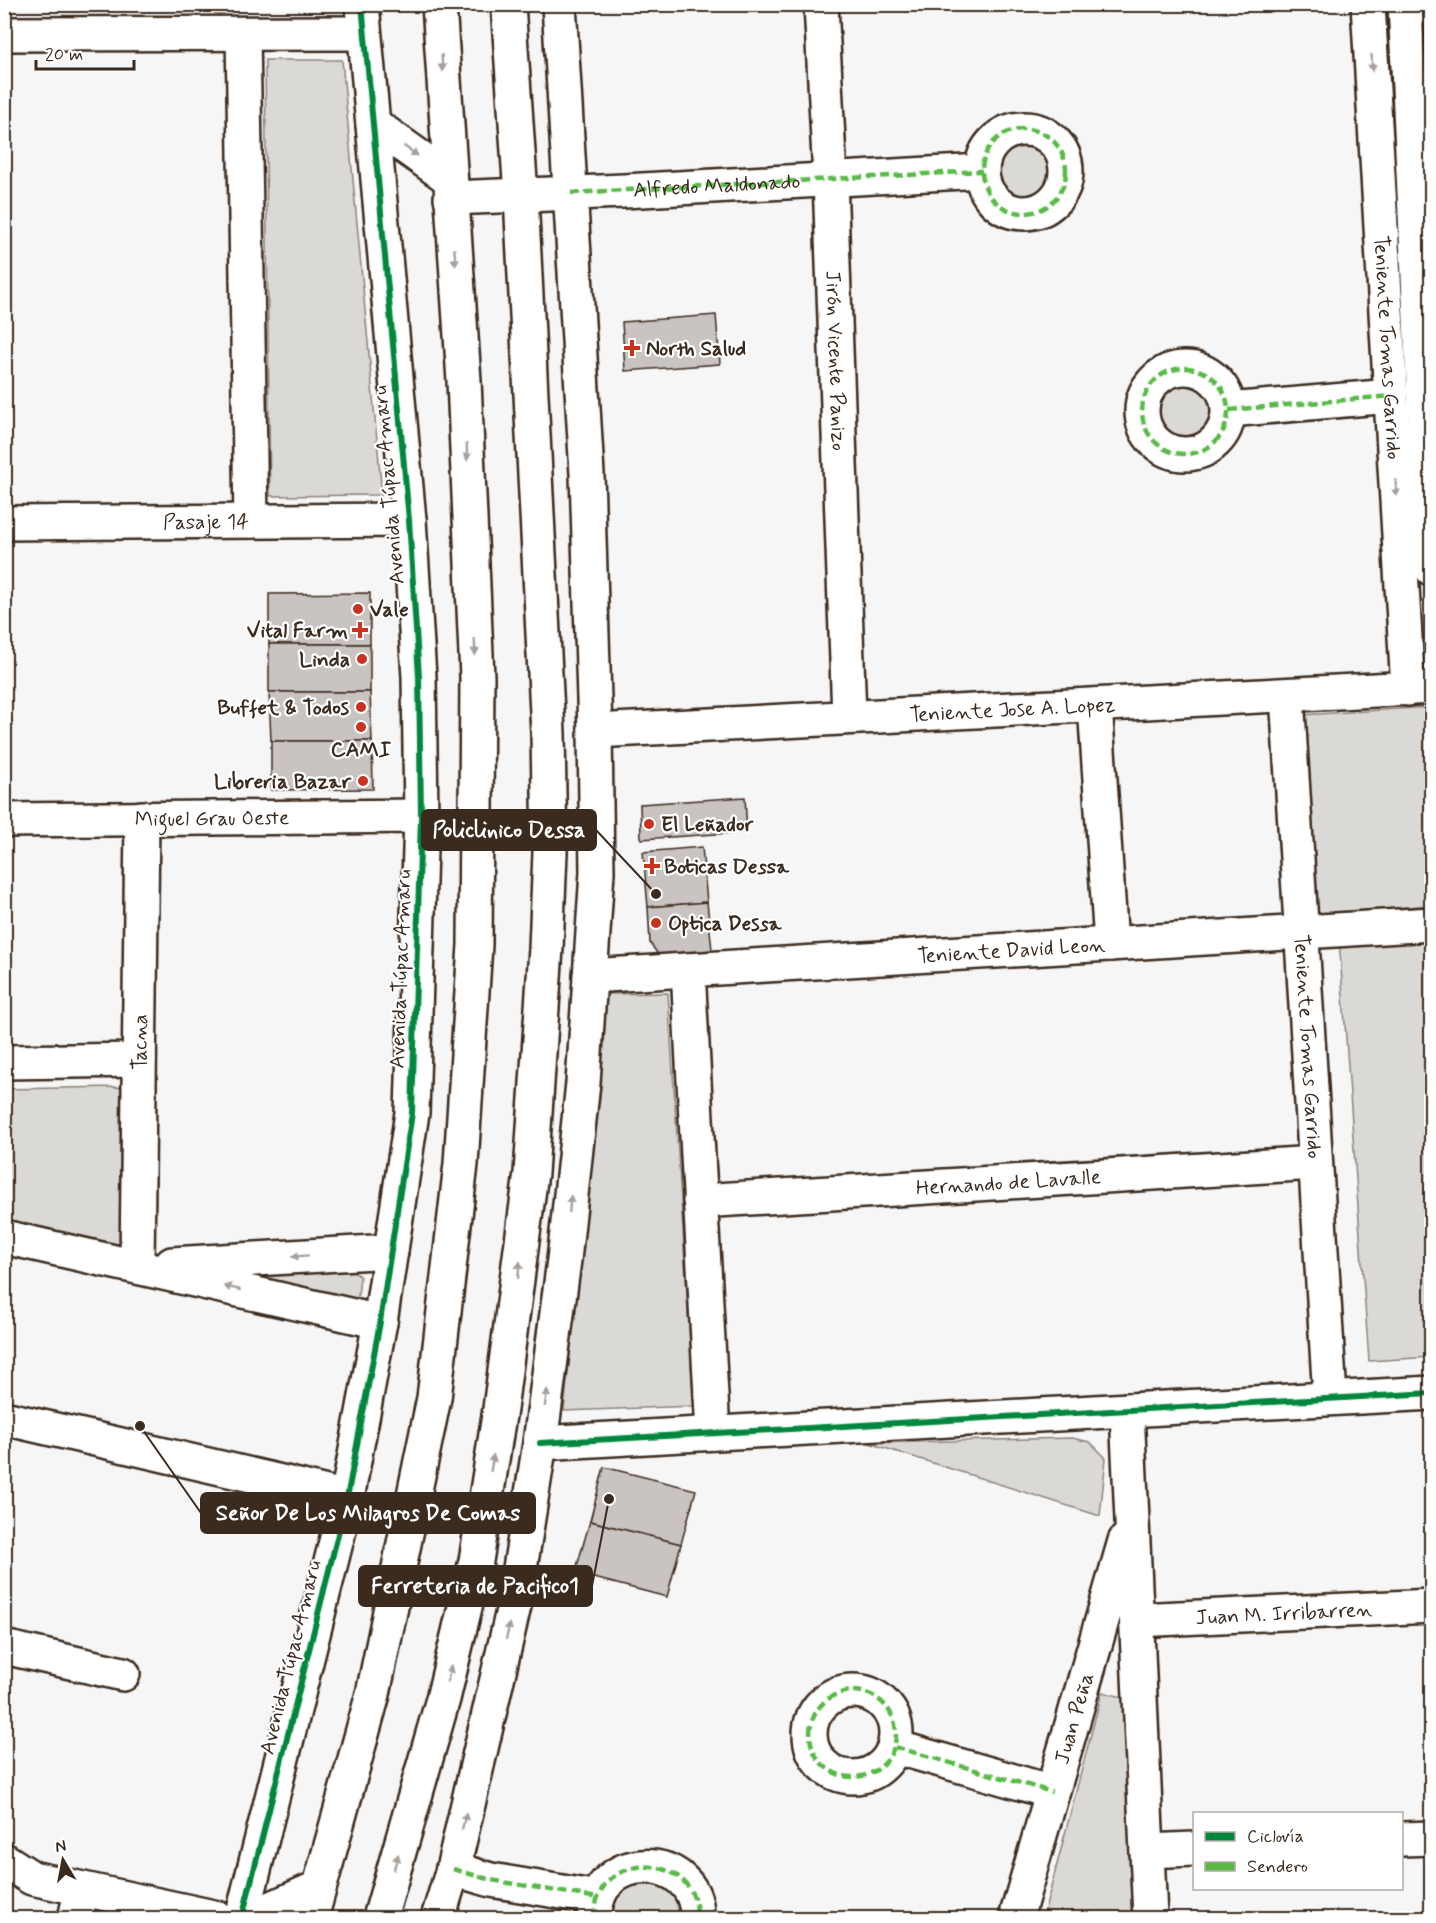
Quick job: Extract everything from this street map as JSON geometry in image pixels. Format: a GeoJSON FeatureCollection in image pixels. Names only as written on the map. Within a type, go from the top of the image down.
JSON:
{"type":"FeatureCollection","features":[{"type":"Feature","properties":{"kind":"main road"},"geometry":{"type":"LineString","coordinates":[[311,1918],[373,1694],[434,1398],[461,1164],[475,945],[477,677],[464,381],[439,4]]}},
{"type":"Feature","properties":{"kind":"main road"},"geometry":{"type":"LineString","coordinates":[[380,1918],[442,1699],[476,1561],[500,1409],[531,1173],[550,853],[548,733],[521,196],[508,4]]}},
{"type":"Feature","properties":{"kind":"main road"},"geometry":{"type":"LineString","coordinates":[[438,1918],[453,1869],[514,1606],[540,1443],[567,1236],[583,1083],[597,872],[587,474],[559,4]]}},
{"type":"Feature","properties":{"kind":"main road","name":"Jirón Vicente Panizo"},"geometry":{"type":"LineString","coordinates":[[821,4],[830,179],[849,717]]}},
{"type":"Feature","properties":{"kind":"main road","name":"Teniente Tomas Garrido"},"geometry":{"type":"LineString","coordinates":[[1368,4],[1391,396],[1420,688]]}},
{"type":"Feature","properties":{"kind":"main road","name":"Teniente Tomas Garrido"},"geometry":{"type":"LineString","coordinates":[[1405,4],[1422,155],[1431,569]]}},
{"type":"Feature","properties":{"kind":"main road"},"geometry":{"type":"LineString","coordinates":[[4,34],[243,34],[363,19]]}},
{"type":"Feature","properties":{"kind":"main road","name":"Avenida Túpac Amaru"},"geometry":{"type":"LineString","coordinates":[[242,1918],[347,1498],[380,1322],[412,1113],[421,816],[419,677],[409,520],[363,19]]}},
{"type":"Feature","properties":{"kind":"main road"},"geometry":{"type":"LineString","coordinates":[[243,34],[251,521]]}},
{"type":"Feature","properties":{"kind":"main road"},"geometry":{"type":"LineString","coordinates":[[373,124],[450,188]]}},
{"type":"Feature","properties":{"kind":"main road"},"geometry":{"type":"LineString","coordinates":[[1377,157],[1422,155]]}},
{"type":"Feature","properties":{"kind":"main road","name":"Alfredo Maldonado"},"geometry":{"type":"LineString","coordinates":[[450,188],[521,196],[982,171]]}},
{"type":"Feature","properties":{"kind":"main road"},"geometry":{"type":"LineString","coordinates":[[1229,411],[1391,396]]}},
{"type":"Feature","properties":{"kind":"main road","name":"Pasaje 14"},"geometry":{"type":"LineString","coordinates":[[4,523],[409,520]]}},
{"type":"Feature","properties":{"kind":"main road","name":"Teniente Jose A. Lopez"},"geometry":{"type":"LineString","coordinates":[[595,731],[1420,688]]}},
{"type":"Feature","properties":{"kind":"main road","name":"Teniente Tomas Garrido"},"geometry":{"type":"LineString","coordinates":[[1287,695],[1330,1398]]}},
{"type":"Feature","properties":{"kind":"main road"},"geometry":{"type":"LineString","coordinates":[[1095,705],[1111,944]]}},
{"type":"Feature","properties":{"kind":"main road","name":"Miguel Grau Oeste"},"geometry":{"type":"LineString","coordinates":[[4,820],[421,816]]}},
{"type":"Feature","properties":{"kind":"main road","name":"Tacna"},"geometry":{"type":"LineString","coordinates":[[137,1266],[142,818]]}},
{"type":"Feature","properties":{"kind":"main road","name":"Teniente David Leon"},"geometry":{"type":"LineString","coordinates":[[590,976],[1431,924]]}},
{"type":"Feature","properties":{"kind":"main road"},"geometry":{"type":"LineString","coordinates":[[688,970],[713,1433]]}},
{"type":"Feature","properties":{"kind":"main road"},"geometry":{"type":"LineString","coordinates":[[4,1062],[139,1060]]}},
{"type":"Feature","properties":{"kind":"main road","name":"Hernando de Lavalle"},"geometry":{"type":"LineString","coordinates":[[700,1201],[1315,1163]]}},
{"type":"Feature","properties":{"kind":"main road"},"geometry":{"type":"LineString","coordinates":[[4,1237],[380,1322]]}},
{"type":"Feature","properties":{"kind":"main road"},"geometry":{"type":"LineString","coordinates":[[137,1266],[391,1251]]}},
{"type":"Feature","properties":{"kind":"main road"},"geometry":{"type":"LineString","coordinates":[[540,1443],[1431,1393]]}},
{"type":"Feature","properties":{"kind":"main road","name":"Juan Peña"},"geometry":{"type":"LineString","coordinates":[[1126,1410],[1150,1918]]}},
{"type":"Feature","properties":{"kind":"main road"},"geometry":{"type":"LineString","coordinates":[[4,1418],[347,1498]]}},
{"type":"Feature","properties":{"kind":"main road","name":"Juan Peña"},"geometry":{"type":"LineString","coordinates":[[1016,1918],[1132,1516]]}},
{"type":"Feature","properties":{"kind":"main road","name":"Juan M. Irribarren"},"geometry":{"type":"LineString","coordinates":[[1137,1620],[1431,1606]]}},
{"type":"Feature","properties":{"kind":"main road"},"geometry":{"type":"LineString","coordinates":[[4,1647],[123,1674]]}},
{"type":"Feature","properties":{"kind":"main road"},"geometry":{"type":"LineString","coordinates":[[895,1747],[1052,1792]]}},
{"type":"Feature","properties":{"kind":"main road"},"geometry":{"type":"LineString","coordinates":[[1403,1839],[1431,1838]]}},
{"type":"Feature","properties":{"kind":"main road"},"geometry":{"type":"LineString","coordinates":[[1147,1851],[1193,1849]]}},
{"type":"Feature","properties":{"kind":"main road"},"geometry":{"type":"LineString","coordinates":[[4,1860],[78,1904],[218,1918]]}},
{"type":"Feature","properties":{"kind":"main road"},"geometry":{"type":"LineString","coordinates":[[453,1869],[597,1908],[607,1883],[621,1872],[638,1866],[655,1866],[672,1872],[685,1884],[694,1899],[697,1918]]}},
{"type":"Feature","properties":{"kind":"main road"},"geometry":{"type":"LineString","coordinates":[[250,1918],[319,1887]]}},
{"type":"Feature","properties":{"kind":"shaded area"},"geometry":{"type":"Polygon","coordinates":[[[265,60],[342,60],[382,495],[270,496],[265,60]]]}},
{"type":"Feature","properties":{"kind":"shaded area"},"geometry":{"type":"Polygon","coordinates":[[[1025,139],[1042,144],[1050,152],[1055,169],[1050,186],[1042,194],[1025,199],[1008,194],[1000,186],[995,169],[1000,152],[1008,144],[1025,139]]]}},
{"type":"Feature","properties":{"kind":"shaded area"},"geometry":{"type":"Polygon","coordinates":[[[1178,375],[1192,375],[1204,380],[1213,389],[1218,408],[1216,421],[1209,432],[1192,441],[1178,441],[1166,436],[1157,427],[1152,415],[1152,401],[1157,389],[1166,380],[1178,375]]]}},
{"type":"Feature","properties":{"kind":"shaded area"},"geometry":{"type":"Polygon","coordinates":[[[1431,707],[1431,905],[1315,915],[1301,715],[1431,707]]]}},
{"type":"Feature","properties":{"kind":"shaded area"},"geometry":{"type":"Polygon","coordinates":[[[1431,934],[1431,1357],[1369,1361],[1339,940],[1431,934]]]}},
{"type":"Feature","properties":{"kind":"shaded area"},"geometry":{"type":"Polygon","coordinates":[[[668,993],[694,1406],[564,1411],[607,994],[668,993]]]}},
{"type":"Feature","properties":{"kind":"shaded area"},"geometry":{"type":"Polygon","coordinates":[[[121,1087],[121,1245],[5,1219],[5,1089],[121,1087]]]}},
{"type":"Feature","properties":{"kind":"shaded area"},"geometry":{"type":"Polygon","coordinates":[[[352,1269],[360,1277],[358,1297],[350,1300],[252,1277],[253,1271],[352,1269]]]}},
{"type":"Feature","properties":{"kind":"shaded area"},"geometry":{"type":"Polygon","coordinates":[[[1072,1438],[1090,1442],[1106,1458],[1100,1516],[869,1443],[1072,1438]]]}},
{"type":"Feature","properties":{"kind":"shaded area"},"geometry":{"type":"Polygon","coordinates":[[[1102,1692],[1127,1698],[1132,1918],[1043,1918],[1102,1692]]]}},
{"type":"Feature","properties":{"kind":"shaded area"},"geometry":{"type":"Polygon","coordinates":[[[645,1875],[677,1892],[684,1918],[607,1918],[612,1894],[645,1875]]]}},
{"type":"Feature","properties":{"kind":"building"},"geometry":{"type":"Polygon","coordinates":[[[716,315],[720,364],[625,371],[622,322],[716,315]]]}},
{"type":"Feature","properties":{"kind":"building"},"geometry":{"type":"Polygon","coordinates":[[[370,593],[370,644],[269,644],[269,594],[370,593]]]}},
{"type":"Feature","properties":{"kind":"building"},"geometry":{"type":"Polygon","coordinates":[[[269,644],[370,644],[370,692],[269,692],[269,644]]]}},
{"type":"Feature","properties":{"kind":"building"},"geometry":{"type":"Polygon","coordinates":[[[269,692],[370,692],[372,741],[271,741],[269,692]]]}},
{"type":"Feature","properties":{"kind":"building"},"geometry":{"type":"Polygon","coordinates":[[[271,741],[372,741],[373,789],[271,790],[271,741]]]}},
{"type":"Feature","properties":{"kind":"building"},"geometry":{"type":"Polygon","coordinates":[[[745,797],[747,832],[641,839],[640,804],[745,797]]]}},
{"type":"Feature","properties":{"kind":"building"},"geometry":{"type":"Polygon","coordinates":[[[702,847],[707,902],[648,907],[643,852],[702,847]]]}},
{"type":"Feature","properties":{"kind":"building"},"geometry":{"type":"Polygon","coordinates":[[[707,902],[712,950],[659,956],[650,943],[648,907],[707,902]]]}},
{"type":"Feature","properties":{"kind":"building"},"geometry":{"type":"Polygon","coordinates":[[[604,1467],[696,1490],[681,1544],[590,1521],[604,1467]]]}},
{"type":"Feature","properties":{"kind":"building"},"geometry":{"type":"Polygon","coordinates":[[[590,1521],[681,1544],[667,1597],[575,1573],[590,1521]]]}},
{"type":"Feature","properties":{"kind":"marked path"},"geometry":{"type":"LineString","coordinates":[[1024,129],[1047,136],[1059,148],[1066,171],[1059,194],[1047,206],[1024,213],[1001,206],[989,194],[982,171],[989,148],[1001,136],[1024,129]]}},
{"type":"Feature","properties":{"kind":"marked path"},"geometry":{"type":"LineString","coordinates":[[571,193],[982,171]]}},
{"type":"Feature","properties":{"kind":"marked path"},"geometry":{"type":"LineString","coordinates":[[1185,368],[1202,371],[1216,380],[1225,394],[1228,411],[1225,428],[1216,442],[1202,451],[1185,454],[1168,451],[1154,442],[1145,428],[1142,411],[1145,394],[1154,380],[1168,371],[1185,368]]}},
{"type":"Feature","properties":{"kind":"marked path"},"geometry":{"type":"LineString","coordinates":[[1229,410],[1391,396]]}},
{"type":"Feature","properties":{"kind":"marked path"},"geometry":{"type":"LineString","coordinates":[[1424,420],[1432,420]]}},
{"type":"Feature","properties":{"kind":"marked path"},"geometry":{"type":"LineString","coordinates":[[853,1691],[870,1694],[884,1703],[893,1717],[896,1734],[893,1751],[884,1765],[870,1774],[853,1777],[836,1774],[822,1765],[813,1751],[810,1734],[813,1717],[822,1703],[836,1694],[853,1691]]}},
{"type":"Feature","properties":{"kind":"marked path"},"geometry":{"type":"LineString","coordinates":[[895,1747],[1052,1792]]}},
{"type":"Feature","properties":{"kind":"marked path"},"geometry":{"type":"LineString","coordinates":[[595,1918],[599,1896],[610,1880],[626,1870],[646,1867],[665,1870],[681,1879],[693,1895],[697,1918]]}},
{"type":"Feature","properties":{"kind":"marked path"},"geometry":{"type":"LineString","coordinates":[[453,1869],[491,1880],[598,1898]]}},
{"type":"Feature","properties":{"kind":"cycle path"},"geometry":{"type":"LineString","coordinates":[[242,1918],[347,1498],[380,1322],[412,1113],[421,816],[419,677],[409,520],[362,4]]}},
{"type":"Feature","properties":{"kind":"cycle path"},"geometry":{"type":"LineString","coordinates":[[540,1443],[1432,1393]]}},
{"type":"Feature","properties":{"kind":"place","name":"North Salud"},"geometry":{"type":"Point","coordinates":[632,348]}},
{"type":"Feature","properties":{"kind":"place","name":"Vale"},"geometry":{"type":"Point","coordinates":[358,609]}},
{"type":"Feature","properties":{"kind":"place","name":"Vital Farm"},"geometry":{"type":"Point","coordinates":[360,630]}},
{"type":"Feature","properties":{"kind":"place","name":"Linda"},"geometry":{"type":"Point","coordinates":[362,659]}},
{"type":"Feature","properties":{"kind":"place","name":"Buffet & Todos"},"geometry":{"type":"Point","coordinates":[361,707]}},
{"type":"Feature","properties":{"kind":"place","name":"CAMI"},"geometry":{"type":"Point","coordinates":[361,727]}},
{"type":"Feature","properties":{"kind":"place","name":"Libreria Bazar"},"geometry":{"type":"Point","coordinates":[363,781]}},
{"type":"Feature","properties":{"kind":"place","name":"El Leñador"},"geometry":{"type":"Point","coordinates":[649,824]}},
{"type":"Feature","properties":{"kind":"place","name":"Boticas Dessa"},"geometry":{"type":"Point","coordinates":[652,866]}},
{"type":"Feature","properties":{"kind":"place","name":"Policlinico Dessa"},"geometry":{"type":"Point","coordinates":[656,894]}},
{"type":"Feature","properties":{"kind":"place","name":"Optica Dessa"},"geometry":{"type":"Point","coordinates":[656,923]}},
{"type":"Feature","properties":{"kind":"place","name":"Señor De Los Milagros De Comas"},"geometry":{"type":"Point","coordinates":[140,1426]}},
{"type":"Feature","properties":{"kind":"place","name":"Ferreteria de Pacifico1"},"geometry":{"type":"Point","coordinates":[609,1499]}}]}
